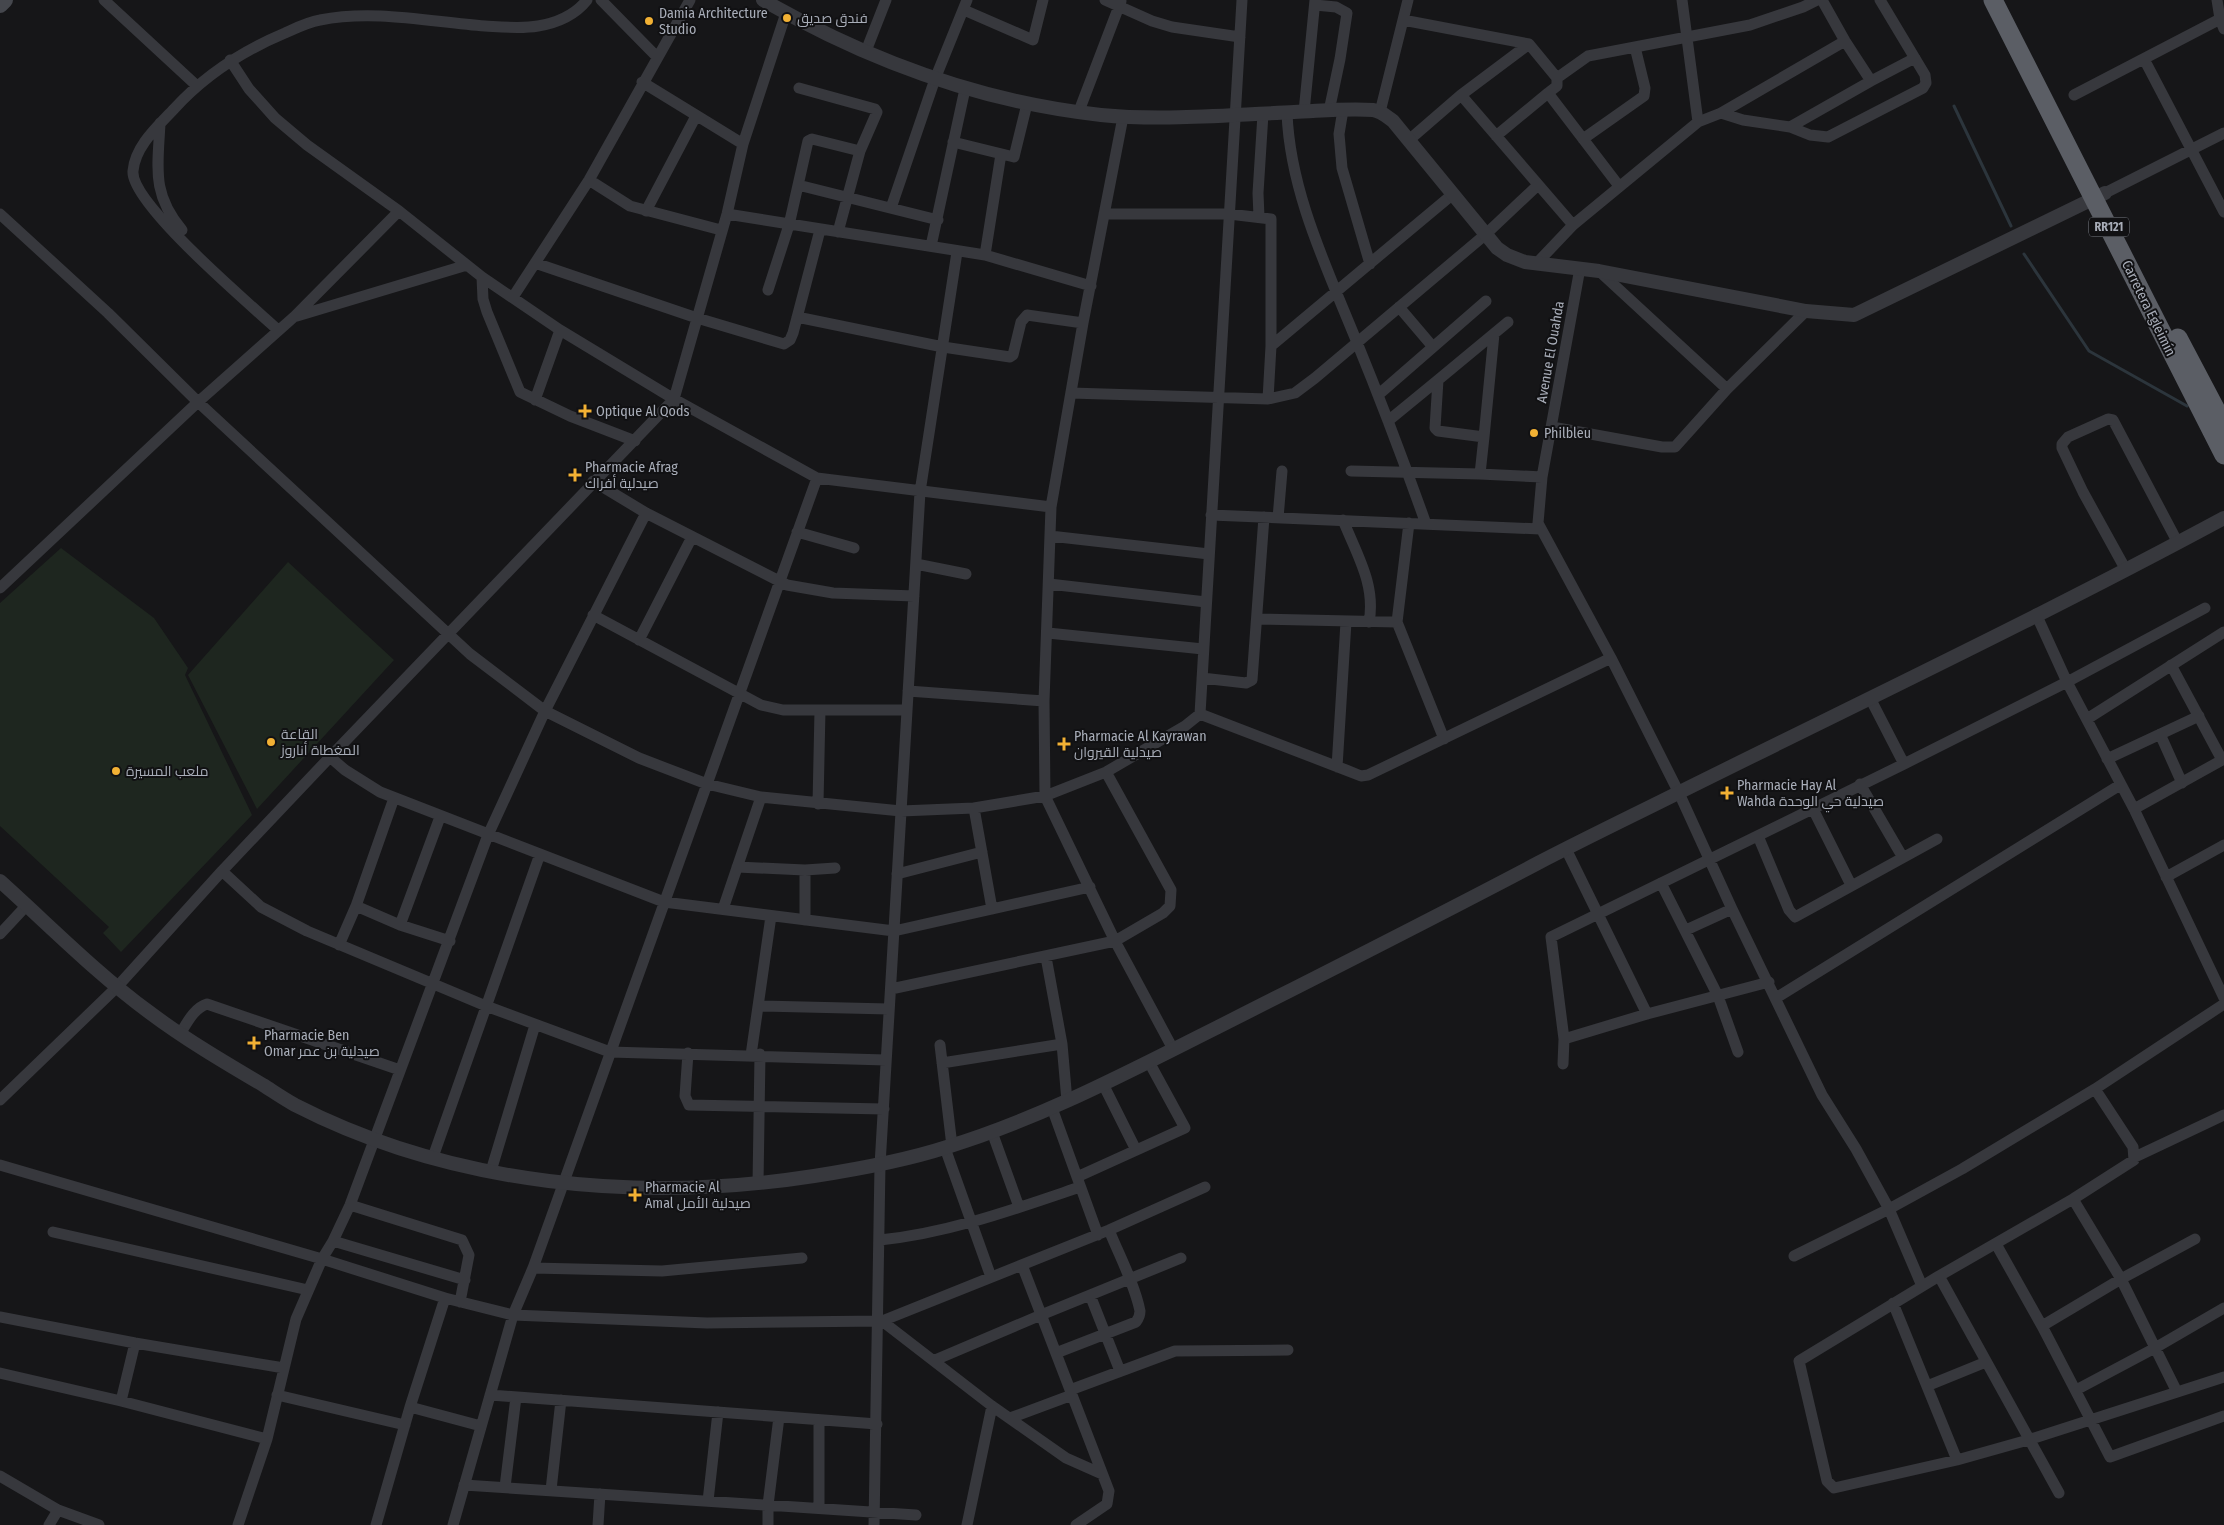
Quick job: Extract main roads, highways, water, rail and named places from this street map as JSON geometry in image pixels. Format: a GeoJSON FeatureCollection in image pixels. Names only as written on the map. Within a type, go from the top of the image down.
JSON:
{"type":"FeatureCollection","features":[{"type":"Feature","properties":{"kind":"highway","name":"Carretera Egleimín"},"geometry":{"type":"LineString","coordinates":[[1993,0],[2224,425]]}},
{"type":"Feature","properties":{"kind":"highway","name":"Carretera Egleimín"},"geometry":{"type":"LineString","coordinates":[[2007,0],[2088,173]]}},
{"type":"Feature","properties":{"kind":"highway","name":"Carretera Egleimín"},"geometry":{"type":"LineString","coordinates":[[2100,195],[2224,455]]}},
{"type":"Feature","properties":{"kind":"main road"},"geometry":{"type":"LineString","coordinates":[[0,5],[5,0]]}},
{"type":"Feature","properties":{"kind":"waterway"},"geometry":{"type":"LineString","coordinates":[[1954,106],[2011,226]]}},
{"type":"Feature","properties":{"kind":"waterway"},"geometry":{"type":"LineString","coordinates":[[2024,254],[2089,351],[2187,406]]}},
{"type":"Feature","properties":{"kind":"place","name":"فندق صديق"},"geometry":{"type":"Point","coordinates":[787,18]}},
{"type":"Feature","properties":{"kind":"place","name":"Damia Architecture Studio"},"geometry":{"type":"Point","coordinates":[649,21]}},
{"type":"Feature","properties":{"kind":"place","name":"Optique Al Qods"},"geometry":{"type":"Point","coordinates":[585,411]}},
{"type":"Feature","properties":{"kind":"place","name":"Philbleu"},"geometry":{"type":"Point","coordinates":[1534,433]}},
{"type":"Feature","properties":{"kind":"place","name":"Pharmacie Afrag صيدلية أفراك"},"geometry":{"type":"Point","coordinates":[575,475]}},
{"type":"Feature","properties":{"kind":"place","name":"القاعة المغطاة أناروز"},"geometry":{"type":"Point","coordinates":[271,742]}},
{"type":"Feature","properties":{"kind":"place","name":"Pharmacie Al Kayrawan صيدلية القيروان"},"geometry":{"type":"Point","coordinates":[1064,744]}},
{"type":"Feature","properties":{"kind":"place","name":"ملعب المسيرة"},"geometry":{"type":"Point","coordinates":[116,771]}},
{"type":"Feature","properties":{"kind":"place","name":"Pharmacie Hay Al Wahda صيدلية حي الوحدة"},"geometry":{"type":"Point","coordinates":[1727,793]}},
{"type":"Feature","properties":{"kind":"place","name":"Pharmacie Ben Omar صيدلية بن عمر"},"geometry":{"type":"Point","coordinates":[254,1043]}},
{"type":"Feature","properties":{"kind":"place","name":"Pharmacie Al Amal صيدلية الأمل"},"geometry":{"type":"Point","coordinates":[635,1195]}}]}
